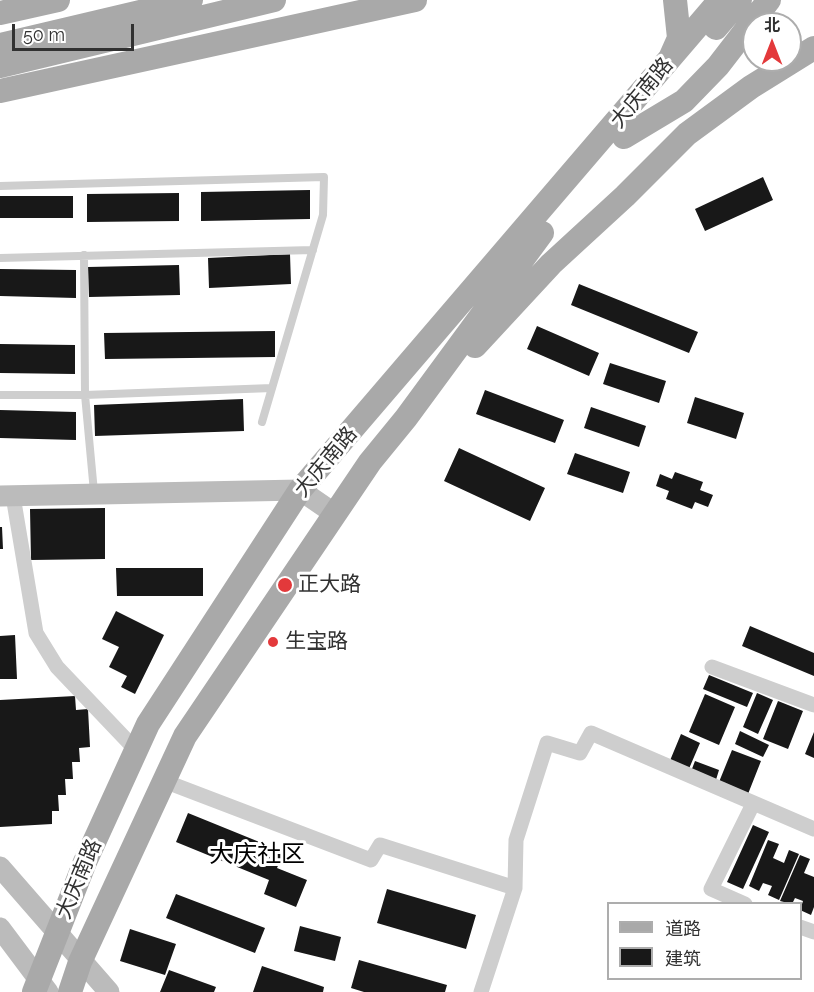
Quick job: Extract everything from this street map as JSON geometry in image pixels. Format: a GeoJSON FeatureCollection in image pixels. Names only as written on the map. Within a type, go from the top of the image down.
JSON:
{"type":"FeatureCollection","features":[{"type":"Feature","properties":{"kind":"main road"},"geometry":{"type":"LineString","coordinates":[[0,13],[58,0]]}},
{"type":"Feature","properties":{"kind":"main road"},"geometry":{"type":"LineString","coordinates":[[0,45],[191,0]]}},
{"type":"Feature","properties":{"kind":"main road"},"geometry":{"type":"LineString","coordinates":[[0,66],[274,0]]}},
{"type":"Feature","properties":{"kind":"main road"},"geometry":{"type":"LineString","coordinates":[[0,91],[415,0]]}},
{"type":"Feature","properties":{"kind":"main road"},"geometry":{"type":"LineString","coordinates":[[668,63],[679,38],[675,0]]}},
{"type":"Feature","properties":{"kind":"main road","name":"大庆南路"},"geometry":{"type":"LineString","coordinates":[[40,988],[57,929],[148,724],[300,490],[720,0]]}},
{"type":"Feature","properties":{"kind":"main road","name":"大庆南路"},"geometry":{"type":"LineString","coordinates":[[70,992],[80,962],[185,736],[334,514],[370,462],[406,418],[531,247],[740,0]]}},
{"type":"Feature","properties":{"kind":"main road"},"geometry":{"type":"LineString","coordinates":[[624,137],[684,101],[718,66],[769,0]]}},
{"type":"Feature","properties":{"kind":"main road"},"geometry":{"type":"LineString","coordinates":[[406,418],[551,264],[687,134],[751,87],[814,48]]}},
{"type":"Feature","properties":{"kind":"street"},"geometry":{"type":"LineString","coordinates":[[136,750],[57,667],[36,633],[7,496],[300,490],[334,514]]}},
{"type":"Feature","properties":{"kind":"street"},"geometry":{"type":"LineString","coordinates":[[712,668],[814,705]]}},
{"type":"Feature","properties":{"kind":"street"},"geometry":{"type":"LineString","coordinates":[[481,992],[515,888],[516,840],[547,743],[580,753],[591,733],[814,830]]}},
{"type":"Feature","properties":{"kind":"street"},"geometry":{"type":"LineString","coordinates":[[164,781],[371,860],[380,844],[515,888]]}},
{"type":"Feature","properties":{"kind":"street"},"geometry":{"type":"LineString","coordinates":[[743,902],[711,889],[753,804]]}},
{"type":"Feature","properties":{"kind":"street"},"geometry":{"type":"LineString","coordinates":[[0,867],[57,929],[80,962],[109,992]]}},
{"type":"Feature","properties":{"kind":"street"},"geometry":{"type":"LineString","coordinates":[[0,928],[40,988]]}},
{"type":"Feature","properties":{"kind":"lane"},"geometry":{"type":"LineString","coordinates":[[0,186],[324,177],[323,215],[262,422]]}},
{"type":"Feature","properties":{"kind":"lane"},"geometry":{"type":"LineString","coordinates":[[0,258],[313,250]]}},
{"type":"Feature","properties":{"kind":"lane"},"geometry":{"type":"LineString","coordinates":[[84,255],[84,395],[94,493]]}},
{"type":"Feature","properties":{"kind":"lane"},"geometry":{"type":"LineString","coordinates":[[0,395],[84,395],[272,388]]}},
{"type":"Feature","properties":{"kind":"building"},"geometry":{"type":"Polygon","coordinates":[[[763,177],[773,200],[705,231],[695,209],[763,177]]]}},
{"type":"Feature","properties":{"kind":"building"},"geometry":{"type":"Polygon","coordinates":[[[310,190],[310,219],[201,221],[201,192],[310,190]]]}},
{"type":"Feature","properties":{"kind":"building"},"geometry":{"type":"Polygon","coordinates":[[[179,193],[179,221],[87,222],[87,194],[179,193]]]}},
{"type":"Feature","properties":{"kind":"building"},"geometry":{"type":"Polygon","coordinates":[[[0,196],[73,196],[73,218],[0,218],[0,196]]]}},
{"type":"Feature","properties":{"kind":"building"},"geometry":{"type":"Polygon","coordinates":[[[290,254],[291,284],[209,288],[208,258],[290,254]]]}},
{"type":"Feature","properties":{"kind":"building"},"geometry":{"type":"Polygon","coordinates":[[[179,265],[180,295],[89,297],[88,267],[179,265]]]}},
{"type":"Feature","properties":{"kind":"building"},"geometry":{"type":"Polygon","coordinates":[[[0,269],[76,270],[76,298],[0,296],[0,269]]]}},
{"type":"Feature","properties":{"kind":"building"},"geometry":{"type":"Polygon","coordinates":[[[579,284],[698,332],[689,353],[571,305],[579,284]]]}},
{"type":"Feature","properties":{"kind":"building"},"geometry":{"type":"Polygon","coordinates":[[[537,326],[599,353],[589,376],[527,349],[537,326]]]}},
{"type":"Feature","properties":{"kind":"building"},"geometry":{"type":"Polygon","coordinates":[[[275,331],[275,357],[105,359],[104,333],[275,331]]]}},
{"type":"Feature","properties":{"kind":"building"},"geometry":{"type":"Polygon","coordinates":[[[0,344],[75,345],[75,374],[0,373],[0,344]]]}},
{"type":"Feature","properties":{"kind":"building"},"geometry":{"type":"Polygon","coordinates":[[[610,363],[666,381],[659,403],[603,384],[610,363]]]}},
{"type":"Feature","properties":{"kind":"building"},"geometry":{"type":"Polygon","coordinates":[[[485,390],[564,420],[555,443],[476,414],[485,390]]]}},
{"type":"Feature","properties":{"kind":"building"},"geometry":{"type":"Polygon","coordinates":[[[695,397],[744,413],[736,439],[687,423],[695,397]]]}},
{"type":"Feature","properties":{"kind":"building"},"geometry":{"type":"Polygon","coordinates":[[[243,399],[244,431],[95,436],[94,405],[243,399]]]}},
{"type":"Feature","properties":{"kind":"building"},"geometry":{"type":"Polygon","coordinates":[[[591,407],[646,426],[639,447],[584,428],[591,407]]]}},
{"type":"Feature","properties":{"kind":"building"},"geometry":{"type":"Polygon","coordinates":[[[0,410],[76,412],[76,440],[0,438],[0,410]]]}},
{"type":"Feature","properties":{"kind":"building"},"geometry":{"type":"Polygon","coordinates":[[[459,448],[545,488],[530,521],[444,481],[459,448]]]}},
{"type":"Feature","properties":{"kind":"building"},"geometry":{"type":"Polygon","coordinates":[[[575,453],[630,472],[623,493],[567,474],[575,453]]]}},
{"type":"Feature","properties":{"kind":"building"},"geometry":{"type":"Polygon","coordinates":[[[675,472],[703,482],[700,490],[713,495],[708,507],[695,502],[692,509],[666,499],[669,491],[656,486],[660,474],[672,479],[675,472]]]}},
{"type":"Feature","properties":{"kind":"building"},"geometry":{"type":"Polygon","coordinates":[[[105,508],[105,559],[31,560],[30,509],[105,508]]]}},
{"type":"Feature","properties":{"kind":"building"},"geometry":{"type":"Polygon","coordinates":[[[0,527],[2,527],[3,549],[0,549],[0,527]]]}},
{"type":"Feature","properties":{"kind":"building"},"geometry":{"type":"Polygon","coordinates":[[[116,568],[203,568],[203,596],[117,596],[116,568]]]}},
{"type":"Feature","properties":{"kind":"building"},"geometry":{"type":"Polygon","coordinates":[[[116,611],[164,635],[135,694],[121,687],[127,676],[109,667],[119,647],[102,639],[116,611]]]}},
{"type":"Feature","properties":{"kind":"building"},"geometry":{"type":"Polygon","coordinates":[[[750,626],[814,653],[814,676],[742,646],[750,626]]]}},
{"type":"Feature","properties":{"kind":"building"},"geometry":{"type":"Polygon","coordinates":[[[15,635],[17,679],[0,679],[0,636],[15,635]]]}},
{"type":"Feature","properties":{"kind":"building"},"geometry":{"type":"Polygon","coordinates":[[[709,675],[753,693],[747,707],[703,689],[709,675]]]}},
{"type":"Feature","properties":{"kind":"building"},"geometry":{"type":"Polygon","coordinates":[[[757,693],[773,700],[758,734],[743,727],[757,693]]]}},
{"type":"Feature","properties":{"kind":"building"},"geometry":{"type":"Polygon","coordinates":[[[705,694],[735,707],[719,745],[689,732],[705,694]]]}},
{"type":"Feature","properties":{"kind":"building"},"geometry":{"type":"Polygon","coordinates":[[[75,696],[76,710],[88,709],[90,747],[79,748],[80,762],[72,762],[73,779],[65,779],[66,795],[58,795],[59,811],[52,811],[52,824],[0,827],[0,700],[75,696]]]}},
{"type":"Feature","properties":{"kind":"building"},"geometry":{"type":"Polygon","coordinates":[[[778,701],[803,711],[788,749],[763,739],[778,701]]]}},
{"type":"Feature","properties":{"kind":"building"},"geometry":{"type":"Polygon","coordinates":[[[740,731],[769,745],[763,757],[735,744],[740,731]]]}},
{"type":"Feature","properties":{"kind":"building"},"geometry":{"type":"Polygon","coordinates":[[[814,732],[814,758],[805,754],[814,732]]]}},
{"type":"Feature","properties":{"kind":"building"},"geometry":{"type":"Polygon","coordinates":[[[681,734],[700,743],[688,771],[669,763],[681,734]]]}},
{"type":"Feature","properties":{"kind":"building"},"geometry":{"type":"Polygon","coordinates":[[[732,750],[761,761],[748,794],[719,782],[732,750]]]}},
{"type":"Feature","properties":{"kind":"building"},"geometry":{"type":"Polygon","coordinates":[[[695,761],[719,770],[715,783],[690,774],[695,761]]]}},
{"type":"Feature","properties":{"kind":"building"},"geometry":{"type":"Polygon","coordinates":[[[188,813],[284,852],[277,868],[307,880],[296,907],[264,894],[269,880],[176,842],[188,813]]]}},
{"type":"Feature","properties":{"kind":"building"},"geometry":{"type":"Polygon","coordinates":[[[753,825],[769,832],[743,889],[727,882],[753,825]]]}},
{"type":"Feature","properties":{"kind":"building"},"geometry":{"type":"Polygon","coordinates":[[[768,840],[779,844],[773,858],[784,863],[789,850],[799,854],[779,900],[768,895],[772,886],[763,883],[759,891],[749,886],[768,840]]]}},
{"type":"Feature","properties":{"kind":"building"},"geometry":{"type":"Polygon","coordinates":[[[800,855],[810,859],[804,873],[814,877],[814,907],[811,915],[802,911],[803,901],[795,898],[793,902],[780,901],[800,855]]]}},
{"type":"Feature","properties":{"kind":"building"},"geometry":{"type":"Polygon","coordinates":[[[387,889],[476,915],[466,949],[377,923],[387,889]]]}},
{"type":"Feature","properties":{"kind":"building"},"geometry":{"type":"Polygon","coordinates":[[[176,894],[265,928],[255,953],[166,918],[176,894]]]}},
{"type":"Feature","properties":{"kind":"building"},"geometry":{"type":"Polygon","coordinates":[[[300,926],[341,937],[335,961],[294,951],[300,926]]]}},
{"type":"Feature","properties":{"kind":"building"},"geometry":{"type":"Polygon","coordinates":[[[130,929],[176,944],[165,975],[120,961],[130,929]]]}},
{"type":"Feature","properties":{"kind":"building"},"geometry":{"type":"Polygon","coordinates":[[[359,960],[447,985],[445,992],[364,992],[351,988],[359,960]]]}},
{"type":"Feature","properties":{"kind":"building"},"geometry":{"type":"Polygon","coordinates":[[[262,966],[324,987],[323,992],[253,992],[262,966]]]}},
{"type":"Feature","properties":{"kind":"building"},"geometry":{"type":"Polygon","coordinates":[[[169,970],[216,987],[214,992],[160,992],[169,970]]]}},
{"type":"Feature","properties":{"kind":"place","name":"正大路"},"geometry":{"type":"Point","coordinates":[285,585]}},
{"type":"Feature","properties":{"kind":"place","name":"生宝路"},"geometry":{"type":"Point","coordinates":[273,642]}},
{"type":"Feature","properties":{"kind":"district","name":"大庆社区"},"geometry":{"type":"Point","coordinates":[257,855]}}]}
